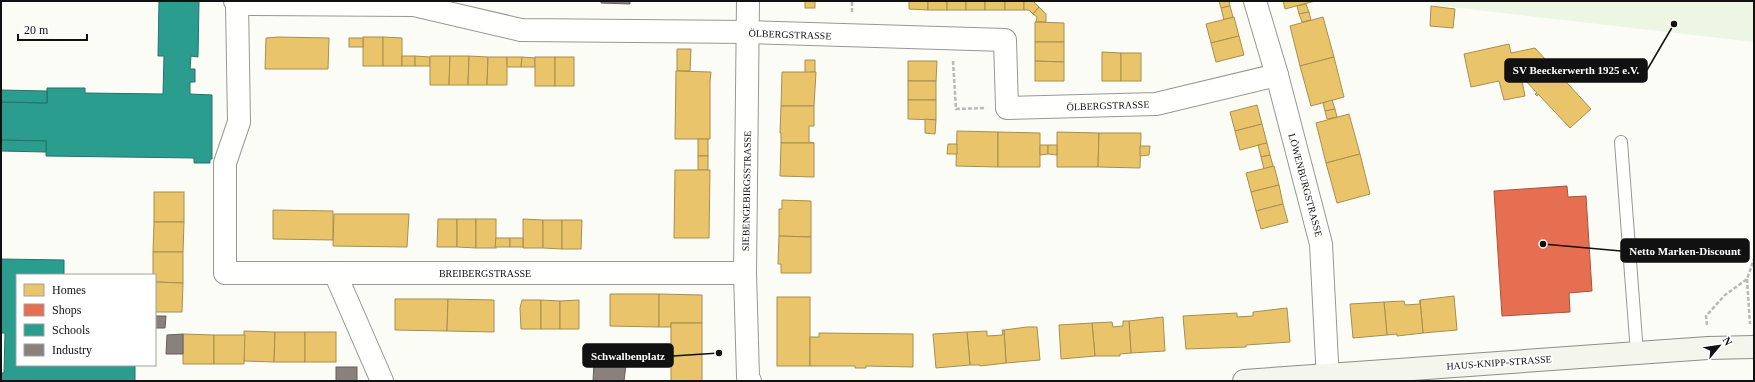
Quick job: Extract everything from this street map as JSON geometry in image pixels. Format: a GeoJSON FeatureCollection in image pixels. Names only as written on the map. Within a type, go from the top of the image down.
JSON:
{"type":"FeatureCollection","features":[{"type":"Feature","properties":{"kind":"street","name":"SIEBENGEBIRGSSTRASSE"},"geometry":{"type":"LineString","coordinates":[[748,1],[745,273],[748,377],[750,381]]}},
{"type":"Feature","properties":{"kind":"street","name":"LÖWENBURGSTRASSE"},"geometry":{"type":"LineString","coordinates":[[1254,1],[1277,75],[1321,244],[1328,377]]}},
{"type":"Feature","properties":{"kind":"street","name":"ÖLBERGSTRASSE"},"geometry":{"type":"LineString","coordinates":[[236,2],[414,5],[521,30],[748,32],[1004,40],[1006,108],[1156,104],[1277,75]]}},
{"type":"Feature","properties":{"kind":"street","name":"BREIBERGSTRASSE"},"geometry":{"type":"LineString","coordinates":[[236,2],[239,122],[225,163],[225,273],[745,273]]}},
{"type":"Feature","properties":{"kind":"street"},"geometry":{"type":"LineString","coordinates":[[335,273],[382,381]]}},
{"type":"Feature","properties":{"kind":"street","name":"HAUS-KNIPP-STRASSE"},"geometry":{"type":"LineString","coordinates":[[1244,381],[1328,377],[1708,348],[1752,347]]}},
{"type":"Feature","properties":{"kind":"lane"},"geometry":{"type":"LineString","coordinates":[[1621,142],[1637,353]]}},
{"type":"Feature","properties":{"kind":"path"},"geometry":{"type":"LineString","coordinates":[[952,39],[956,109],[1006,108]]}},
{"type":"Feature","properties":{"kind":"path"},"geometry":{"type":"LineString","coordinates":[[1752,347],[1751,313],[1747,279],[1754,259]]}},
{"type":"Feature","properties":{"kind":"path"},"geometry":{"type":"LineString","coordinates":[[1708,348],[1706,316],[1725,295],[1747,279]]}},
{"type":"Feature","properties":{"kind":"green space"},"geometry":{"type":"Polygon","coordinates":[[[1435,1],[1754,1],[1754,42],[1434,5],[1435,1]]]}},
{"type":"Feature","properties":{"kind":"building: Homes"},"geometry":{"type":"Polygon","coordinates":[[[805,1],[815,1],[815,8],[805,8],[805,1]]]}},
{"type":"Feature","properties":{"kind":"building: Homes"},"geometry":{"type":"Polygon","coordinates":[[[909,1],[928,1],[928,10],[909,9],[909,1]]]}},
{"type":"Feature","properties":{"kind":"building: Homes"},"geometry":{"type":"Polygon","coordinates":[[[928,1],[947,1],[947,10],[928,10],[928,1]]]}},
{"type":"Feature","properties":{"kind":"building: Homes"},"geometry":{"type":"Polygon","coordinates":[[[947,1],[966,1],[966,10],[947,10],[947,1]]]}},
{"type":"Feature","properties":{"kind":"building: Homes"},"geometry":{"type":"Polygon","coordinates":[[[966,1],[985,1],[985,10],[966,10],[966,1]]]}},
{"type":"Feature","properties":{"kind":"building: Homes"},"geometry":{"type":"Polygon","coordinates":[[[985,1],[1005,1],[1005,10],[985,10],[985,1]]]}},
{"type":"Feature","properties":{"kind":"building: Homes"},"geometry":{"type":"Polygon","coordinates":[[[1005,1],[1024,1],[1024,10],[1005,10],[1005,1]]]}},
{"type":"Feature","properties":{"kind":"building: Homes"},"geometry":{"type":"Polygon","coordinates":[[[1024,1],[1033,1],[1039,7],[1033,14],[1029,10],[1024,10],[1024,1]]]}},
{"type":"Feature","properties":{"kind":"building: Homes"},"geometry":{"type":"Polygon","coordinates":[[[1219,1],[1229,1],[1230,6],[1221,8],[1219,1]]]}},
{"type":"Feature","properties":{"kind":"building: Homes"},"geometry":{"type":"Polygon","coordinates":[[[1283,1],[1315,1],[1285,9],[1283,1]]]}},
{"type":"Feature","properties":{"kind":"building: Homes"},"geometry":{"type":"Polygon","coordinates":[[[1306,4],[1309,12],[1299,14],[1297,6],[1306,4]]]}},
{"type":"Feature","properties":{"kind":"building: Homes"},"geometry":{"type":"Polygon","coordinates":[[[1230,6],[1233,17],[1224,20],[1221,8],[1230,6]]]}},
{"type":"Feature","properties":{"kind":"building: Homes"},"geometry":{"type":"Polygon","coordinates":[[[1431,6],[1455,9],[1453,28],[1430,26],[1431,6]]]}},
{"type":"Feature","properties":{"kind":"building: Homes"},"geometry":{"type":"Polygon","coordinates":[[[1039,7],[1046,14],[1046,22],[1036,22],[1037,17],[1033,14],[1039,7]]]}},
{"type":"Feature","properties":{"kind":"building: Homes"},"geometry":{"type":"Polygon","coordinates":[[[1309,12],[1311,20],[1302,22],[1299,14],[1309,12]]]}},
{"type":"Feature","properties":{"kind":"building: Homes"},"geometry":{"type":"Polygon","coordinates":[[[1234,17],[1239,36],[1211,43],[1206,24],[1234,17]]]}},
{"type":"Feature","properties":{"kind":"building: Homes"},"geometry":{"type":"Polygon","coordinates":[[[1323,17],[1334,57],[1300,66],[1290,26],[1323,17]]]}},
{"type":"Feature","properties":{"kind":"building: Homes"},"geometry":{"type":"Polygon","coordinates":[[[1035,22],[1064,23],[1064,42],[1035,42],[1035,22]]]}},
{"type":"Feature","properties":{"kind":"building: Homes"},"geometry":{"type":"Polygon","coordinates":[[[1239,36],[1244,55],[1216,62],[1211,43],[1239,36]]]}},
{"type":"Feature","properties":{"kind":"building: Homes"},"geometry":{"type":"Polygon","coordinates":[[[363,37],[383,37],[383,66],[363,66],[363,37]]]}},
{"type":"Feature","properties":{"kind":"building: Homes"},"geometry":{"type":"Polygon","coordinates":[[[383,37],[402,38],[402,66],[383,66],[383,37]]]}},
{"type":"Feature","properties":{"kind":"building: Homes"},"geometry":{"type":"Polygon","coordinates":[[[266,38],[329,38],[328,69],[265,69],[266,38]]]}},
{"type":"Feature","properties":{"kind":"building: Homes"},"geometry":{"type":"Polygon","coordinates":[[[349,38],[363,38],[363,47],[349,47],[349,38]]]}},
{"type":"Feature","properties":{"kind":"building: Homes"},"geometry":{"type":"Polygon","coordinates":[[[1035,42],[1064,42],[1064,62],[1035,61],[1035,42]]]}},
{"type":"Feature","properties":{"kind":"building: Homes"},"geometry":{"type":"Polygon","coordinates":[[[1509,44],[1511,53],[1535,48],[1591,109],[1570,128],[1538,94],[1537,96],[1535,94],[1537,93],[1524,79],[1523,80],[1521,76],[1525,96],[1504,100],[1499,81],[1471,87],[1464,54],[1509,44]]]}},
{"type":"Feature","properties":{"kind":"building: Homes"},"geometry":{"type":"Polygon","coordinates":[[[677,49],[691,49],[690,71],[677,71],[677,49]]]}},
{"type":"Feature","properties":{"kind":"building: Homes"},"geometry":{"type":"Polygon","coordinates":[[[1102,52],[1121,53],[1121,81],[1102,81],[1102,52]]]}},
{"type":"Feature","properties":{"kind":"building: Homes"},"geometry":{"type":"Polygon","coordinates":[[[1121,53],[1141,53],[1141,81],[1121,81],[1121,53]]]}},
{"type":"Feature","properties":{"kind":"building: Homes"},"geometry":{"type":"Polygon","coordinates":[[[402,56],[415,56],[415,66],[402,66],[402,56]]]}},
{"type":"Feature","properties":{"kind":"building: Homes"},"geometry":{"type":"Polygon","coordinates":[[[415,56],[430,57],[430,66],[415,66],[415,56]]]}},
{"type":"Feature","properties":{"kind":"building: Homes"},"geometry":{"type":"Polygon","coordinates":[[[430,56],[450,56],[449,85],[430,85],[430,56]]]}},
{"type":"Feature","properties":{"kind":"building: Homes"},"geometry":{"type":"Polygon","coordinates":[[[450,56],[469,56],[468,85],[449,85],[450,56]]]}},
{"type":"Feature","properties":{"kind":"building: Homes"},"geometry":{"type":"Polygon","coordinates":[[[469,56],[488,57],[487,85],[468,85],[469,56]]]}},
{"type":"Feature","properties":{"kind":"building: Homes"},"geometry":{"type":"Polygon","coordinates":[[[488,57],[507,57],[507,85],[487,85],[488,57]]]}},
{"type":"Feature","properties":{"kind":"building: Homes"},"geometry":{"type":"Polygon","coordinates":[[[507,57],[522,57],[521,67],[507,67],[507,57]]]}},
{"type":"Feature","properties":{"kind":"building: Homes"},"geometry":{"type":"Polygon","coordinates":[[[522,57],[535,58],[535,67],[521,67],[522,57]]]}},
{"type":"Feature","properties":{"kind":"building: Homes"},"geometry":{"type":"Polygon","coordinates":[[[535,57],[555,57],[555,86],[535,86],[535,57]]]}},
{"type":"Feature","properties":{"kind":"building: Homes"},"geometry":{"type":"Polygon","coordinates":[[[555,57],[574,57],[574,86],[555,86],[555,57]]]}},
{"type":"Feature","properties":{"kind":"building: Homes"},"geometry":{"type":"Polygon","coordinates":[[[1334,57],[1344,97],[1311,106],[1300,66],[1334,57]]]}},
{"type":"Feature","properties":{"kind":"building: Homes"},"geometry":{"type":"Polygon","coordinates":[[[805,60],[815,60],[815,72],[805,73],[805,60]]]}},
{"type":"Feature","properties":{"kind":"building: Homes"},"geometry":{"type":"Polygon","coordinates":[[[908,61],[937,61],[936,81],[908,81],[908,61]]]}},
{"type":"Feature","properties":{"kind":"building: Homes"},"geometry":{"type":"Polygon","coordinates":[[[1035,61],[1064,62],[1064,81],[1035,81],[1035,61]]]}},
{"type":"Feature","properties":{"kind":"building: Homes"},"geometry":{"type":"Polygon","coordinates":[[[676,71],[711,72],[710,139],[675,139],[676,71]]]}},
{"type":"Feature","properties":{"kind":"building: Homes"},"geometry":{"type":"Polygon","coordinates":[[[782,72],[816,72],[814,106],[781,106],[782,72]]]}},
{"type":"Feature","properties":{"kind":"building: Homes"},"geometry":{"type":"Polygon","coordinates":[[[908,81],[936,81],[936,100],[908,100],[908,81]]]}},
{"type":"Feature","properties":{"kind":"building: Homes"},"geometry":{"type":"Polygon","coordinates":[[[908,100],[936,100],[936,120],[908,119],[908,100]]]}},
{"type":"Feature","properties":{"kind":"building: Homes"},"geometry":{"type":"Polygon","coordinates":[[[1332,100],[1335,109],[1325,111],[1323,103],[1332,100]]]}},
{"type":"Feature","properties":{"kind":"building: Homes"},"geometry":{"type":"Polygon","coordinates":[[[1257,105],[1262,124],[1235,131],[1230,112],[1257,105]]]}},
{"type":"Feature","properties":{"kind":"building: Homes"},"geometry":{"type":"Polygon","coordinates":[[[781,106],[814,106],[814,126],[809,126],[809,142],[814,143],[781,143],[781,106]]]}},
{"type":"Feature","properties":{"kind":"building: Homes"},"geometry":{"type":"Polygon","coordinates":[[[1335,109],[1337,117],[1327,119],[1325,111],[1335,109]]]}},
{"type":"Feature","properties":{"kind":"building: Homes"},"geometry":{"type":"Polygon","coordinates":[[[1349,114],[1360,154],[1326,163],[1316,123],[1349,114]]]}},
{"type":"Feature","properties":{"kind":"building: Homes"},"geometry":{"type":"Polygon","coordinates":[[[925,119],[936,120],[935,134],[925,133],[925,119]]]}},
{"type":"Feature","properties":{"kind":"building: Homes"},"geometry":{"type":"Polygon","coordinates":[[[1262,124],[1267,143],[1240,150],[1235,131],[1262,124]]]}},
{"type":"Feature","properties":{"kind":"building: Homes"},"geometry":{"type":"Polygon","coordinates":[[[957,131],[998,132],[998,167],[956,166],[957,131]]]}},
{"type":"Feature","properties":{"kind":"building: Homes"},"geometry":{"type":"Polygon","coordinates":[[[998,132],[1040,133],[1040,167],[998,167],[998,132]]]}},
{"type":"Feature","properties":{"kind":"building: Homes"},"geometry":{"type":"Polygon","coordinates":[[[1057,132],[1099,133],[1098,167],[1057,167],[1057,132]]]}},
{"type":"Feature","properties":{"kind":"building: Homes"},"geometry":{"type":"Polygon","coordinates":[[[1099,133],[1141,133],[1140,168],[1098,167],[1099,133]]]}},
{"type":"Feature","properties":{"kind":"building: Homes"},"geometry":{"type":"Polygon","coordinates":[[[698,139],[708,139],[708,156],[698,156],[698,139]]]}},
{"type":"Feature","properties":{"kind":"building: Homes"},"geometry":{"type":"Polygon","coordinates":[[[781,143],[814,143],[814,177],[780,176],[781,143]]]}},
{"type":"Feature","properties":{"kind":"building: Homes"},"geometry":{"type":"Polygon","coordinates":[[[1267,143],[1270,155],[1261,157],[1258,145],[1267,143]]]}},
{"type":"Feature","properties":{"kind":"building: Homes"},"geometry":{"type":"Polygon","coordinates":[[[948,144],[957,144],[957,154],[947,154],[948,144]]]}},
{"type":"Feature","properties":{"kind":"building: Homes"},"geometry":{"type":"Polygon","coordinates":[[[1040,145],[1048,145],[1048,154],[1040,155],[1040,145]]]}},
{"type":"Feature","properties":{"kind":"building: Homes"},"geometry":{"type":"Polygon","coordinates":[[[1048,145],[1057,145],[1057,155],[1048,154],[1048,145]]]}},
{"type":"Feature","properties":{"kind":"building: Homes"},"geometry":{"type":"Polygon","coordinates":[[[1140,146],[1150,146],[1149,155],[1140,156],[1140,146]]]}},
{"type":"Feature","properties":{"kind":"building: Homes"},"geometry":{"type":"Polygon","coordinates":[[[1360,154],[1370,194],[1337,203],[1326,163],[1360,154]]]}},
{"type":"Feature","properties":{"kind":"building: Homes"},"geometry":{"type":"Polygon","coordinates":[[[1270,155],[1273,166],[1264,169],[1261,157],[1270,155]]]}},
{"type":"Feature","properties":{"kind":"building: Homes"},"geometry":{"type":"Polygon","coordinates":[[[698,156],[708,156],[708,170],[698,170],[698,156]]]}},
{"type":"Feature","properties":{"kind":"building: Homes"},"geometry":{"type":"Polygon","coordinates":[[[1274,166],[1279,185],[1251,192],[1246,173],[1274,166]]]}},
{"type":"Feature","properties":{"kind":"building: Homes"},"geometry":{"type":"Polygon","coordinates":[[[675,170],[710,170],[709,238],[674,238],[675,170]]]}},
{"type":"Feature","properties":{"kind":"building: Homes"},"geometry":{"type":"Polygon","coordinates":[[[1279,185],[1283,204],[1256,211],[1251,192],[1279,185]]]}},
{"type":"Feature","properties":{"kind":"building: Homes"},"geometry":{"type":"Polygon","coordinates":[[[154,192],[184,192],[184,222],[154,222],[154,192]]]}},
{"type":"Feature","properties":{"kind":"building: Homes"},"geometry":{"type":"Polygon","coordinates":[[[782,200],[811,201],[811,237],[779,236],[779,209],[782,209],[782,200]]]}},
{"type":"Feature","properties":{"kind":"building: Homes"},"geometry":{"type":"Polygon","coordinates":[[[1283,204],[1288,222],[1261,229],[1256,211],[1283,204]]]}},
{"type":"Feature","properties":{"kind":"building: Homes"},"geometry":{"type":"Polygon","coordinates":[[[273,210],[333,211],[333,240],[273,239],[273,210]]]}},
{"type":"Feature","properties":{"kind":"building: Homes"},"geometry":{"type":"Polygon","coordinates":[[[334,214],[409,214],[407,247],[333,246],[334,214]]]}},
{"type":"Feature","properties":{"kind":"building: Homes"},"geometry":{"type":"Polygon","coordinates":[[[438,219],[457,219],[457,247],[437,247],[438,219]]]}},
{"type":"Feature","properties":{"kind":"building: Homes"},"geometry":{"type":"Polygon","coordinates":[[[457,219],[476,219],[476,248],[457,247],[457,219]]]}},
{"type":"Feature","properties":{"kind":"building: Homes"},"geometry":{"type":"Polygon","coordinates":[[[476,219],[496,219],[496,248],[476,248],[476,219]]]}},
{"type":"Feature","properties":{"kind":"building: Homes"},"geometry":{"type":"Polygon","coordinates":[[[523,219],[543,220],[543,248],[523,248],[523,219]]]}},
{"type":"Feature","properties":{"kind":"building: Homes"},"geometry":{"type":"Polygon","coordinates":[[[543,220],[562,220],[562,249],[543,248],[543,220]]]}},
{"type":"Feature","properties":{"kind":"building: Homes"},"geometry":{"type":"Polygon","coordinates":[[[562,220],[582,220],[581,249],[562,249],[562,220]]]}},
{"type":"Feature","properties":{"kind":"building: Homes"},"geometry":{"type":"Polygon","coordinates":[[[154,222],[184,222],[183,252],[153,252],[154,222]]]}},
{"type":"Feature","properties":{"kind":"building: Homes"},"geometry":{"type":"Polygon","coordinates":[[[779,236],[811,237],[811,273],[781,273],[781,264],[778,264],[779,236]]]}},
{"type":"Feature","properties":{"kind":"building: Homes"},"geometry":{"type":"Polygon","coordinates":[[[496,238],[510,238],[510,247],[495,247],[496,238]]]}},
{"type":"Feature","properties":{"kind":"building: Homes"},"geometry":{"type":"Polygon","coordinates":[[[510,238],[523,238],[523,247],[510,247],[510,238]]]}},
{"type":"Feature","properties":{"kind":"building: Homes"},"geometry":{"type":"Polygon","coordinates":[[[153,252],[183,252],[183,283],[156,282],[156,274],[153,274],[153,252]]]}},
{"type":"Feature","properties":{"kind":"building: Homes"},"geometry":{"type":"Polygon","coordinates":[[[156,282],[183,283],[182,312],[156,312],[156,282]]]}},
{"type":"Feature","properties":{"kind":"building: Homes"},"geometry":{"type":"Polygon","coordinates":[[[610,294],[659,294],[659,327],[610,326],[610,294]]]}},
{"type":"Feature","properties":{"kind":"building: Homes"},"geometry":{"type":"Polygon","coordinates":[[[659,294],[702,295],[702,323],[671,323],[671,327],[659,327],[659,294]]]}},
{"type":"Feature","properties":{"kind":"building: Homes"},"geometry":{"type":"Polygon","coordinates":[[[1454,296],[1457,330],[1423,333],[1420,300],[1454,296]]]}},
{"type":"Feature","properties":{"kind":"building: Homes"},"geometry":{"type":"Polygon","coordinates":[[[777,297],[810,297],[810,366],[777,366],[777,297]]]}},
{"type":"Feature","properties":{"kind":"building: Homes"},"geometry":{"type":"Polygon","coordinates":[[[395,299],[448,299],[447,331],[395,330],[395,299]]]}},
{"type":"Feature","properties":{"kind":"building: Homes"},"geometry":{"type":"Polygon","coordinates":[[[448,299],[494,300],[494,332],[447,331],[448,299]]]}},
{"type":"Feature","properties":{"kind":"building: Homes"},"geometry":{"type":"Polygon","coordinates":[[[522,300],[541,300],[541,329],[521,329],[520,308],[522,300]]]}},
{"type":"Feature","properties":{"kind":"building: Homes"},"geometry":{"type":"Polygon","coordinates":[[[541,300],[560,301],[560,329],[541,329],[541,300]]]}},
{"type":"Feature","properties":{"kind":"building: Homes"},"geometry":{"type":"Polygon","coordinates":[[[579,300],[579,329],[560,329],[560,301],[579,300]]]}},
{"type":"Feature","properties":{"kind":"building: Homes"},"geometry":{"type":"Polygon","coordinates":[[[1420,300],[1423,333],[1397,336],[1397,334],[1387,335],[1384,302],[1404,301],[1405,305],[1420,304],[1420,300]]]}},
{"type":"Feature","properties":{"kind":"building: Homes"},"geometry":{"type":"Polygon","coordinates":[[[1384,302],[1387,335],[1353,338],[1350,304],[1384,302]]]}},
{"type":"Feature","properties":{"kind":"building: Homes"},"geometry":{"type":"Polygon","coordinates":[[[1287,308],[1290,342],[1246,345],[1246,347],[1186,349],[1183,316],[1237,313],[1237,317],[1253,316],[1253,312],[1287,308]]]}},
{"type":"Feature","properties":{"kind":"building: Homes"},"geometry":{"type":"Polygon","coordinates":[[[1163,317],[1165,351],[1131,353],[1129,321],[1163,317]]]}},
{"type":"Feature","properties":{"kind":"building: Homes"},"geometry":{"type":"Polygon","coordinates":[[[1123,321],[1129,321],[1131,353],[1120,354],[1120,356],[1095,356],[1092,323],[1112,322],[1113,327],[1123,326],[1123,321]]]}},
{"type":"Feature","properties":{"kind":"building: Homes"},"geometry":{"type":"Polygon","coordinates":[[[671,323],[702,323],[702,381],[671,381],[671,323]]]}},
{"type":"Feature","properties":{"kind":"building: Homes"},"geometry":{"type":"Polygon","coordinates":[[[1092,323],[1095,356],[1061,359],[1059,325],[1092,323]]]}},
{"type":"Feature","properties":{"kind":"building: Homes"},"geometry":{"type":"Polygon","coordinates":[[[1037,327],[1040,360],[1006,363],[1004,330],[1037,327]]]}},
{"type":"Feature","properties":{"kind":"building: Homes"},"geometry":{"type":"Polygon","coordinates":[[[1002,330],[1004,330],[1006,363],[980,366],[970,365],[967,332],[987,331],[987,336],[1003,335],[1002,330]]]}},
{"type":"Feature","properties":{"kind":"building: Homes"},"geometry":{"type":"Polygon","coordinates":[[[244,331],[275,332],[274,362],[244,361],[244,331]]]}},
{"type":"Feature","properties":{"kind":"building: Homes"},"geometry":{"type":"Polygon","coordinates":[[[275,332],[305,332],[305,362],[274,362],[275,332]]]}},
{"type":"Feature","properties":{"kind":"building: Homes"},"geometry":{"type":"Polygon","coordinates":[[[305,332],[336,332],[336,362],[305,362],[305,332]]]}},
{"type":"Feature","properties":{"kind":"building: Homes"},"geometry":{"type":"Polygon","coordinates":[[[967,332],[970,365],[936,368],[933,334],[967,332]]]}},
{"type":"Feature","properties":{"kind":"building: Homes"},"geometry":{"type":"Polygon","coordinates":[[[819,333],[913,334],[913,367],[866,366],[866,368],[855,368],[855,366],[810,366],[810,337],[819,337],[819,333]]]}},
{"type":"Feature","properties":{"kind":"building: Homes"},"geometry":{"type":"Polygon","coordinates":[[[183,334],[214,335],[214,364],[183,364],[183,334]]]}},
{"type":"Feature","properties":{"kind":"building: Homes"},"geometry":{"type":"Polygon","coordinates":[[[214,335],[245,335],[244,364],[214,364],[214,335]]]}},
{"type":"Feature","properties":{"kind":"building: Shops"},"geometry":{"type":"Polygon","coordinates":[[[1567,186],[1568,197],[1586,196],[1592,291],[1569,293],[1570,312],[1502,316],[1494,191],[1567,186]]]}},
{"type":"Feature","properties":{"kind":"building: Schools"},"geometry":{"type":"Polygon","coordinates":[[[159,1],[199,1],[198,57],[191,56],[190,69],[195,69],[195,82],[190,82],[190,94],[212,95],[212,159],[210,159],[210,163],[194,163],[194,158],[46,156],[46,141],[1,140],[1,102],[47,103],[47,88],[85,88],[85,93],[163,94],[164,56],[158,56],[159,1]]]}},
{"type":"Feature","properties":{"kind":"building: Schools"},"geometry":{"type":"Polygon","coordinates":[[[1,90],[47,91],[47,103],[1,102],[1,90]]]}},
{"type":"Feature","properties":{"kind":"building: Schools"},"geometry":{"type":"Polygon","coordinates":[[[1,140],[46,141],[46,152],[1,151],[1,140]]]}},
{"type":"Feature","properties":{"kind":"building: Schools"},"geometry":{"type":"Polygon","coordinates":[[[1,259],[64,260],[64,274],[16,274],[16,366],[135,366],[135,381],[1,381],[1,373],[4,373],[5,333],[1,333],[1,259]]]}},
{"type":"Feature","properties":{"kind":"building: Industry"},"geometry":{"type":"Polygon","coordinates":[[[601,1],[630,1],[630,4],[601,3],[601,1]]]}},
{"type":"Feature","properties":{"kind":"building: Industry"},"geometry":{"type":"Polygon","coordinates":[[[156,316],[166,316],[165,328],[156,328],[156,316]]]}},
{"type":"Feature","properties":{"kind":"building: Industry"},"geometry":{"type":"Polygon","coordinates":[[[183,334],[183,354],[166,354],[167,335],[183,334]]]}},
{"type":"Feature","properties":{"kind":"building: Industry"},"geometry":{"type":"Polygon","coordinates":[[[594,362],[626,365],[624,381],[593,381],[594,362]]]}},
{"type":"Feature","properties":{"kind":"building: Industry"},"geometry":{"type":"Polygon","coordinates":[[[336,367],[357,367],[357,381],[336,381],[336,367]]]}},
{"type":"Feature","properties":{"kind":"place","name":"SV Beeckerwerth 1925 e.V."},"geometry":{"type":"Point","coordinates":[1674,24]}},
{"type":"Feature","properties":{"kind":"place","name":"Netto Marken-Discount"},"geometry":{"type":"Point","coordinates":[1543,244]}},
{"type":"Feature","properties":{"kind":"place","name":"Schwalbenplatz"},"geometry":{"type":"Point","coordinates":[719,353]}}]}
